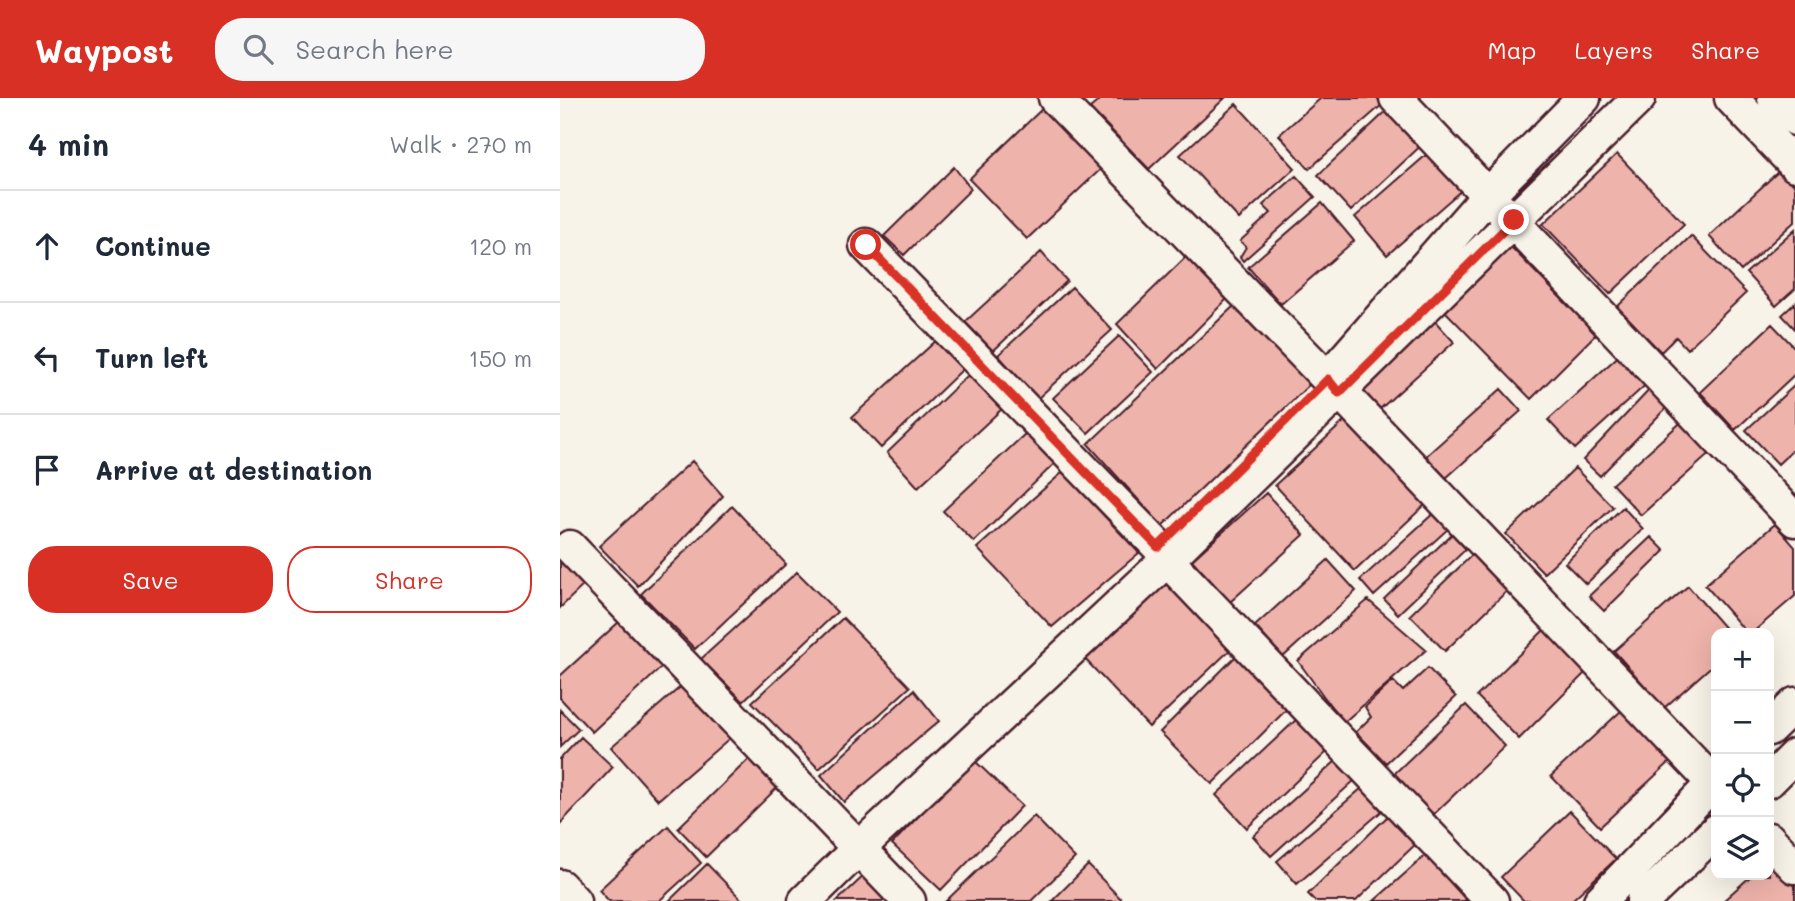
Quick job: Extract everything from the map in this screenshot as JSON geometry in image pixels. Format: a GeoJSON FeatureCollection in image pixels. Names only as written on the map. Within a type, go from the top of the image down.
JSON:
{"type":"FeatureCollection","features":[{"type":"Feature","properties":{"kind":"street"},"geometry":{"type":"LineString","coordinates":[[1055,98],[1711,779]]}},
{"type":"Feature","properties":{"kind":"street"},"geometry":{"type":"LineString","coordinates":[[1396,98],[1795,520]]}},
{"type":"Feature","properties":{"kind":"street"},"geometry":{"type":"LineString","coordinates":[[1334,386],[1489,194],[1584,98]]}},
{"type":"Feature","properties":{"kind":"street"},"geometry":{"type":"LineString","coordinates":[[783,901],[854,842],[1163,553],[1334,386],[1514,220],[1639,98]]}},
{"type":"Feature","properties":{"kind":"street"},"geometry":{"type":"LineString","coordinates":[[1731,98],[1795,165]]}},
{"type":"Feature","properties":{"kind":"street"},"geometry":{"type":"LineString","coordinates":[[1774,98],[1795,119]]}},
{"type":"Feature","properties":{"kind":"street"},"geometry":{"type":"LineString","coordinates":[[866,245],[1163,553],[1492,901]]}},
{"type":"Feature","properties":{"kind":"street"},"geometry":{"type":"LineString","coordinates":[[570,547],[909,901]]}},
{"type":"Feature","properties":{"kind":"street"},"geometry":{"type":"LineString","coordinates":[[1774,725],[1795,704]]}},
{"type":"Feature","properties":{"kind":"street"},"geometry":{"type":"LineString","coordinates":[[1774,775],[1795,755]]}},
{"type":"Feature","properties":{"kind":"street"},"geometry":{"type":"LineString","coordinates":[[1600,901],[1711,787]]}},
{"type":"Feature","properties":{"kind":"street"},"geometry":{"type":"LineString","coordinates":[[1643,901],[1711,836]]}},
{"type":"Feature","properties":{"kind":"street"},"geometry":{"type":"LineString","coordinates":[[805,901],[854,842]]}},
{"type":"Feature","properties":{"kind":"street"},"geometry":{"type":"LineString","coordinates":[[1774,844],[1795,867]]}},
{"type":"Feature","properties":{"kind":"street"},"geometry":{"type":"LineString","coordinates":[[560,886],[574,901]]}},
{"type":"Feature","properties":{"kind":"building"},"geometry":{"type":"Polygon","coordinates":[[[1102,98],[1225,98],[1149,169],[1090,108],[1102,98]]]}},
{"type":"Feature","properties":{"kind":"building"},"geometry":{"type":"Polygon","coordinates":[[[1321,98],[1377,98],[1383,104],[1309,169],[1279,135],[1321,98]]]}},
{"type":"Feature","properties":{"kind":"building"},"geometry":{"type":"Polygon","coordinates":[[[1236,104],[1295,168],[1239,219],[1180,155],[1236,104]]]}},
{"type":"Feature","properties":{"kind":"building"},"geometry":{"type":"Polygon","coordinates":[[[1393,105],[1426,141],[1351,211],[1318,175],[1393,105]]]}},
{"type":"Feature","properties":{"kind":"building"},"geometry":{"type":"Polygon","coordinates":[[[1045,106],[1103,167],[1027,239],[969,179],[1045,106]]]}},
{"type":"Feature","properties":{"kind":"building"},"geometry":{"type":"Polygon","coordinates":[[[1432,150],[1465,187],[1387,255],[1355,217],[1432,150]]]}},
{"type":"Feature","properties":{"kind":"building"},"geometry":{"type":"Polygon","coordinates":[[[1617,154],[1684,224],[1610,294],[1543,224],[1617,154]]]}},
{"type":"Feature","properties":{"kind":"building"},"geometry":{"type":"Polygon","coordinates":[[[954,167],[971,189],[904,255],[884,236],[954,167]]]}},
{"type":"Feature","properties":{"kind":"building"},"geometry":{"type":"Polygon","coordinates":[[[1780,170],[1795,186],[1795,221],[1741,271],[1709,236],[1780,170]]]}},
{"type":"Feature","properties":{"kind":"building"},"geometry":{"type":"Polygon","coordinates":[[[1296,176],[1315,197],[1243,261],[1240,257],[1246,247],[1240,241],[1271,213],[1263,205],[1296,176]]]}},
{"type":"Feature","properties":{"kind":"building"},"geometry":{"type":"Polygon","coordinates":[[[1322,203],[1354,241],[1281,304],[1248,267],[1322,203]]]}},
{"type":"Feature","properties":{"kind":"building"},"geometry":{"type":"Polygon","coordinates":[[[1795,229],[1795,289],[1776,306],[1746,273],[1795,229]]]}},
{"type":"Feature","properties":{"kind":"building"},"geometry":{"type":"Polygon","coordinates":[[[1691,236],[1746,293],[1687,349],[1676,337],[1661,352],[1617,307],[1691,236]]]}},
{"type":"Feature","properties":{"kind":"building"},"geometry":{"type":"Polygon","coordinates":[[[1507,243],[1596,334],[1531,399],[1441,307],[1507,243]]]}},
{"type":"Feature","properties":{"kind":"building"},"geometry":{"type":"Polygon","coordinates":[[[1193,250],[1231,295],[1158,369],[1117,324],[1193,250]]]}},
{"type":"Feature","properties":{"kind":"building"},"geometry":{"type":"Polygon","coordinates":[[[1041,252],[1067,281],[993,351],[965,322],[1041,252]]]}},
{"type":"Feature","properties":{"kind":"building"},"geometry":{"type":"Polygon","coordinates":[[[1072,287],[1112,330],[1037,399],[998,355],[1072,287]]]}},
{"type":"Feature","properties":{"kind":"building"},"geometry":{"type":"Polygon","coordinates":[[[1795,303],[1795,329],[1782,315],[1795,303]]]}},
{"type":"Feature","properties":{"kind":"building"},"geometry":{"type":"Polygon","coordinates":[[[1236,304],[1311,383],[1162,526],[1088,444],[1236,304]]]}},
{"type":"Feature","properties":{"kind":"building"},"geometry":{"type":"Polygon","coordinates":[[[1433,319],[1454,342],[1380,409],[1359,386],[1433,319]]]}},
{"type":"Feature","properties":{"kind":"building"},"geometry":{"type":"Polygon","coordinates":[[[1772,324],[1795,348],[1795,374],[1735,430],[1700,392],[1772,324]]]}},
{"type":"Feature","properties":{"kind":"building"},"geometry":{"type":"Polygon","coordinates":[[[1119,336],[1153,372],[1088,433],[1053,398],[1119,336]]]}},
{"type":"Feature","properties":{"kind":"building"},"geometry":{"type":"Polygon","coordinates":[[[938,339],[964,368],[881,448],[852,417],[938,339]]]}},
{"type":"Feature","properties":{"kind":"building"},"geometry":{"type":"Polygon","coordinates":[[[1624,351],[1651,380],[1575,449],[1548,420],[1624,351]]]}},
{"type":"Feature","properties":{"kind":"building"},"geometry":{"type":"Polygon","coordinates":[[[968,375],[1004,407],[918,487],[887,453],[968,375]]]}},
{"type":"Feature","properties":{"kind":"building"},"geometry":{"type":"Polygon","coordinates":[[[1795,385],[1795,448],[1778,464],[1746,430],[1795,385]]]}},
{"type":"Feature","properties":{"kind":"building"},"geometry":{"type":"Polygon","coordinates":[[[1653,386],[1671,403],[1600,476],[1583,460],[1653,386]]]}},
{"type":"Feature","properties":{"kind":"building"},"geometry":{"type":"Polygon","coordinates":[[[1501,389],[1521,411],[1446,478],[1426,456],[1501,389]]]}},
{"type":"Feature","properties":{"kind":"building"},"geometry":{"type":"Polygon","coordinates":[[[1687,417],[1715,449],[1641,515],[1612,484],[1687,417]]]}},
{"type":"Feature","properties":{"kind":"building"},"geometry":{"type":"Polygon","coordinates":[[[1348,418],[1427,503],[1355,571],[1275,485],[1348,418]]]}},
{"type":"Feature","properties":{"kind":"building"},"geometry":{"type":"Polygon","coordinates":[[[1027,432],[1055,463],[974,542],[943,511],[1027,432]]]}},
{"type":"Feature","properties":{"kind":"building"},"geometry":{"type":"Polygon","coordinates":[[[692,461],[723,496],[638,586],[599,546],[692,461]]]}},
{"type":"Feature","properties":{"kind":"building"},"geometry":{"type":"Polygon","coordinates":[[[1575,468],[1613,507],[1544,573],[1506,534],[1575,468]]]}},
{"type":"Feature","properties":{"kind":"building"},"geometry":{"type":"Polygon","coordinates":[[[1063,472],[1139,553],[1052,627],[977,548],[1063,472]]]}},
{"type":"Feature","properties":{"kind":"building"},"geometry":{"type":"Polygon","coordinates":[[[1266,493],[1304,535],[1230,602],[1192,560],[1266,493]]]}},
{"type":"Feature","properties":{"kind":"building"},"geometry":{"type":"Polygon","coordinates":[[[732,506],[786,564],[695,649],[641,594],[732,506]]]}},
{"type":"Feature","properties":{"kind":"building"},"geometry":{"type":"Polygon","coordinates":[[[1623,507],[1643,529],[1586,584],[1565,563],[1623,507]]]}},
{"type":"Feature","properties":{"kind":"building"},"geometry":{"type":"Polygon","coordinates":[[[1435,512],[1449,528],[1374,596],[1360,580],[1435,512]]]}},
{"type":"Feature","properties":{"kind":"building"},"geometry":{"type":"Polygon","coordinates":[[[1775,524],[1795,547],[1795,596],[1758,628],[1743,628],[1705,585],[1775,524]]]}},
{"type":"Feature","properties":{"kind":"building"},"geometry":{"type":"Polygon","coordinates":[[[1452,534],[1466,549],[1398,614],[1384,599],[1452,534]]]}},
{"type":"Feature","properties":{"kind":"building"},"geometry":{"type":"Polygon","coordinates":[[[1651,537],[1665,551],[1604,611],[1589,596],[1651,537]]]}},
{"type":"Feature","properties":{"kind":"building"},"geometry":{"type":"Polygon","coordinates":[[[1476,551],[1511,587],[1445,651],[1410,615],[1476,551]]]}},
{"type":"Feature","properties":{"kind":"building"},"geometry":{"type":"Polygon","coordinates":[[[560,553],[588,581],[560,608],[560,553]]]}},
{"type":"Feature","properties":{"kind":"building"},"geometry":{"type":"Polygon","coordinates":[[[1328,560],[1356,591],[1283,657],[1255,626],[1328,560]]]}},
{"type":"Feature","properties":{"kind":"building"},"geometry":{"type":"Polygon","coordinates":[[[797,572],[837,612],[743,701],[701,659],[797,572]]]}},
{"type":"Feature","properties":{"kind":"building"},"geometry":{"type":"Polygon","coordinates":[[[1166,578],[1232,648],[1149,727],[1083,657],[1166,578]]]}},
{"type":"Feature","properties":{"kind":"building"},"geometry":{"type":"Polygon","coordinates":[[[1688,586],[1725,628],[1711,628],[1711,666],[1664,708],[1614,651],[1688,586]]]}},
{"type":"Feature","properties":{"kind":"building"},"geometry":{"type":"Polygon","coordinates":[[[1368,600],[1426,650],[1343,723],[1298,661],[1368,600]]]}},
{"type":"Feature","properties":{"kind":"building"},"geometry":{"type":"Polygon","coordinates":[[[843,618],[910,687],[819,769],[752,702],[843,618]]]}},
{"type":"Feature","properties":{"kind":"building"},"geometry":{"type":"Polygon","coordinates":[[[620,621],[662,667],[592,732],[560,698],[560,676],[620,621]]]}},
{"type":"Feature","properties":{"kind":"building"},"geometry":{"type":"Polygon","coordinates":[[[1544,630],[1586,672],[1519,739],[1477,696],[1544,630]]]}},
{"type":"Feature","properties":{"kind":"building"},"geometry":{"type":"Polygon","coordinates":[[[1240,652],[1292,704],[1212,784],[1160,732],[1240,652]]]}},
{"type":"Feature","properties":{"kind":"building"},"geometry":{"type":"Polygon","coordinates":[[[1428,668],[1456,697],[1386,763],[1356,732],[1371,717],[1365,707],[1393,681],[1403,691],[1428,668]]]}},
{"type":"Feature","properties":{"kind":"building"},"geometry":{"type":"Polygon","coordinates":[[[685,683],[732,736],[658,800],[611,747],[685,683]]]}},
{"type":"Feature","properties":{"kind":"building"},"geometry":{"type":"Polygon","coordinates":[[[914,690],[939,721],[844,802],[821,775],[914,690]]]}},
{"type":"Feature","properties":{"kind":"building"},"geometry":{"type":"Polygon","coordinates":[[[1466,705],[1505,746],[1433,815],[1394,774],[1466,705]]]}},
{"type":"Feature","properties":{"kind":"building"},"geometry":{"type":"Polygon","coordinates":[[[560,710],[579,729],[560,747],[560,710]]]}},
{"type":"Feature","properties":{"kind":"building"},"geometry":{"type":"Polygon","coordinates":[[[1622,710],[1670,762],[1600,827],[1551,776],[1622,710]]]}},
{"type":"Feature","properties":{"kind":"building"},"geometry":{"type":"Polygon","coordinates":[[[1298,718],[1329,750],[1247,828],[1216,795],[1298,718]]]}},
{"type":"Feature","properties":{"kind":"building"},"geometry":{"type":"Polygon","coordinates":[[[581,737],[613,767],[560,824],[560,759],[581,737]]]}},
{"type":"Feature","properties":{"kind":"building"},"geometry":{"type":"Polygon","coordinates":[[[752,756],[780,785],[706,857],[678,828],[752,756]]]}},
{"type":"Feature","properties":{"kind":"building"},"geometry":{"type":"Polygon","coordinates":[[[973,759],[1022,806],[941,890],[892,844],[973,759]]]}},
{"type":"Feature","properties":{"kind":"building"},"geometry":{"type":"Polygon","coordinates":[[[1337,760],[1355,780],[1271,856],[1253,836],[1337,760]]]}},
{"type":"Feature","properties":{"kind":"building"},"geometry":{"type":"Polygon","coordinates":[[[1362,788],[1382,811],[1297,884],[1277,861],[1362,788]]]}},
{"type":"Feature","properties":{"kind":"building"},"geometry":{"type":"Polygon","coordinates":[[[1570,811],[1616,859],[1571,901],[1524,901],[1501,877],[1570,811]]]}},
{"type":"Feature","properties":{"kind":"building"},"geometry":{"type":"Polygon","coordinates":[[[1391,813],[1419,841],[1356,901],[1315,901],[1308,894],[1391,813]]]}},
{"type":"Feature","properties":{"kind":"building"},"geometry":{"type":"Polygon","coordinates":[[[1034,816],[1075,858],[1031,901],[946,901],[1034,816]]]}},
{"type":"Feature","properties":{"kind":"building"},"geometry":{"type":"Polygon","coordinates":[[[668,826],[701,863],[659,901],[609,901],[599,890],[668,826]]]}},
{"type":"Feature","properties":{"kind":"building"},"geometry":{"type":"Polygon","coordinates":[[[1426,855],[1467,901],[1374,901],[1426,855]]]}},
{"type":"Feature","properties":{"kind":"building"},"geometry":{"type":"Polygon","coordinates":[[[1774,862],[1795,886],[1795,901],[1723,901],[1746,880],[1774,880],[1774,862]]]}},
{"type":"Feature","properties":{"kind":"building"},"geometry":{"type":"Polygon","coordinates":[[[707,864],[743,901],[669,901],[707,864]]]}},
{"type":"Feature","properties":{"kind":"building"},"geometry":{"type":"Polygon","coordinates":[[[1088,865],[1123,901],[1052,901],[1088,865]]]}},
{"type":"Feature","properties":{"kind":"building"},"geometry":{"type":"Polygon","coordinates":[[[868,872],[896,901],[837,901],[868,872]]]}},
{"type":"Feature","properties":{"kind":"route"},"geometry":{"type":"LineString","coordinates":[[866,245],[1158,547],[1328,379],[1339,393],[1514,220]]}}]}
